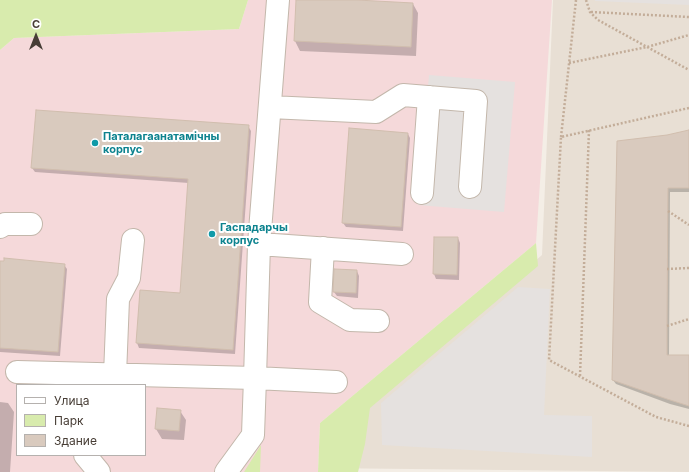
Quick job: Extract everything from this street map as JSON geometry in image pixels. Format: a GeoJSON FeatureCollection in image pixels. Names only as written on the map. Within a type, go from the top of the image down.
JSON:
{"type":"FeatureCollection","features":[{"type":"Feature","properties":{"kind":"lane"},"geometry":{"type":"LineString","coordinates":[[226,472],[253,435],[259,244],[278,0]]}},
{"type":"Feature","properties":{"kind":"lane"},"geometry":{"type":"LineString","coordinates":[[270,107],[376,112],[402,95],[476,101],[470,187]]}},
{"type":"Feature","properties":{"kind":"lane"},"geometry":{"type":"LineString","coordinates":[[422,193],[429,97]]}},
{"type":"Feature","properties":{"kind":"lane"},"geometry":{"type":"LineString","coordinates":[[0,227],[5,224],[31,224]]}},
{"type":"Feature","properties":{"kind":"lane"},"geometry":{"type":"LineString","coordinates":[[115,375],[118,299],[130,278],[133,240]]}},
{"type":"Feature","properties":{"kind":"lane"},"geometry":{"type":"LineString","coordinates":[[259,244],[402,254]]}},
{"type":"Feature","properties":{"kind":"lane"},"geometry":{"type":"LineString","coordinates":[[323,248],[320,302],[350,320],[378,321]]}},
{"type":"Feature","properties":{"kind":"lane"},"geometry":{"type":"LineString","coordinates":[[15,376],[115,375],[255,378],[336,382]]}},
{"type":"Feature","properties":{"kind":"lane"},"geometry":{"type":"LineString","coordinates":[[86,456],[99,472]]}},
{"type":"Feature","properties":{"kind":"path"},"geometry":{"type":"LineString","coordinates":[[576,0],[561,137],[549,360],[656,417],[689,426]]}},
{"type":"Feature","properties":{"kind":"path"},"geometry":{"type":"LineString","coordinates":[[586,0],[590,12],[598,20],[689,70]]}},
{"type":"Feature","properties":{"kind":"path"},"geometry":{"type":"LineString","coordinates":[[590,12],[689,17]]}},
{"type":"Feature","properties":{"kind":"path"},"geometry":{"type":"LineString","coordinates":[[569,63],[647,47],[689,35]]}},
{"type":"Feature","properties":{"kind":"path"},"geometry":{"type":"LineString","coordinates":[[561,137],[689,108]]}},
{"type":"Feature","properties":{"kind":"path"},"geometry":{"type":"LineString","coordinates":[[580,376],[589,130]]}},
{"type":"Feature","properties":{"kind":"path"},"geometry":{"type":"LineString","coordinates":[[668,211],[689,225]]}},
{"type":"Feature","properties":{"kind":"path"},"geometry":{"type":"LineString","coordinates":[[667,269],[689,268]]}},
{"type":"Feature","properties":{"kind":"path"},"geometry":{"type":"LineString","coordinates":[[667,326],[689,319]]}},
{"type":"Feature","properties":{"kind":"shaded area"},"geometry":{"type":"Polygon","coordinates":[[[248,0],[552,0],[536,243],[320,423],[318,472],[0,472],[0,50],[14,38],[239,29],[248,0]]]}},
{"type":"Feature","properties":{"kind":"shaded area"},"geometry":{"type":"Polygon","coordinates":[[[553,0],[689,0],[689,472],[319,468],[319,449],[542,255],[553,0]]]}},
{"type":"Feature","properties":{"kind":"shaded area"},"geometry":{"type":"Polygon","coordinates":[[[689,0],[689,5],[595,1],[689,0]]]}},
{"type":"Feature","properties":{"kind":"shaded area"},"geometry":{"type":"Polygon","coordinates":[[[429,75],[515,82],[504,212],[418,205],[429,75]]]}},
{"type":"Feature","properties":{"kind":"shaded area"},"geometry":{"type":"Polygon","coordinates":[[[518,287],[550,289],[544,415],[592,416],[592,457],[382,445],[381,403],[518,287]]]}},
{"type":"Feature","properties":{"kind":"green space"},"geometry":{"type":"Polygon","coordinates":[[[0,0],[248,0],[239,29],[14,38],[0,50],[0,0]]]}},
{"type":"Feature","properties":{"kind":"green space"},"geometry":{"type":"Polygon","coordinates":[[[536,243],[538,266],[370,408],[365,444],[358,472],[318,472],[320,423],[536,243]]]}},
{"type":"Feature","properties":{"kind":"green space"},"geometry":{"type":"Polygon","coordinates":[[[261,445],[260,472],[244,472],[261,445]]]}},
{"type":"Feature","properties":{"kind":"building"},"geometry":{"type":"Polygon","coordinates":[[[296,0],[357,0],[413,3],[411,47],[294,41],[296,0]]]}},
{"type":"Feature","properties":{"kind":"building","name":"Гаспадарчы корпус"},"geometry":{"type":"Polygon","coordinates":[[[36,110],[249,125],[233,350],[136,343],[140,290],[180,293],[188,179],[31,168],[36,110]]]}},
{"type":"Feature","properties":{"kind":"building"},"geometry":{"type":"Polygon","coordinates":[[[349,128],[408,133],[401,227],[342,223],[349,128]]]}},
{"type":"Feature","properties":{"kind":"building"},"geometry":{"type":"Polygon","coordinates":[[[689,130],[689,188],[668,188],[667,355],[689,355],[689,406],[612,380],[617,141],[667,135],[689,130]]]}},
{"type":"Feature","properties":{"kind":"building"},"geometry":{"type":"Polygon","coordinates":[[[434,237],[458,237],[457,275],[433,274],[434,237]]]}},
{"type":"Feature","properties":{"kind":"building"},"geometry":{"type":"Polygon","coordinates":[[[4,258],[65,264],[58,352],[0,348],[0,261],[4,261],[4,258]]]}},
{"type":"Feature","properties":{"kind":"building"},"geometry":{"type":"Polygon","coordinates":[[[334,269],[357,270],[356,293],[333,292],[334,269]]]}},
{"type":"Feature","properties":{"kind":"building"},"geometry":{"type":"Polygon","coordinates":[[[157,408],[181,410],[179,431],[155,429],[157,408]]]}},
{"type":"Feature","properties":{"kind":"place","name":"Паталагаанатамічны корпус"},"geometry":{"type":"Point","coordinates":[95,143]}},
{"type":"Feature","properties":{"kind":"place","name":"Гаспадарчы корпус"},"geometry":{"type":"Point","coordinates":[212,234]}}]}
